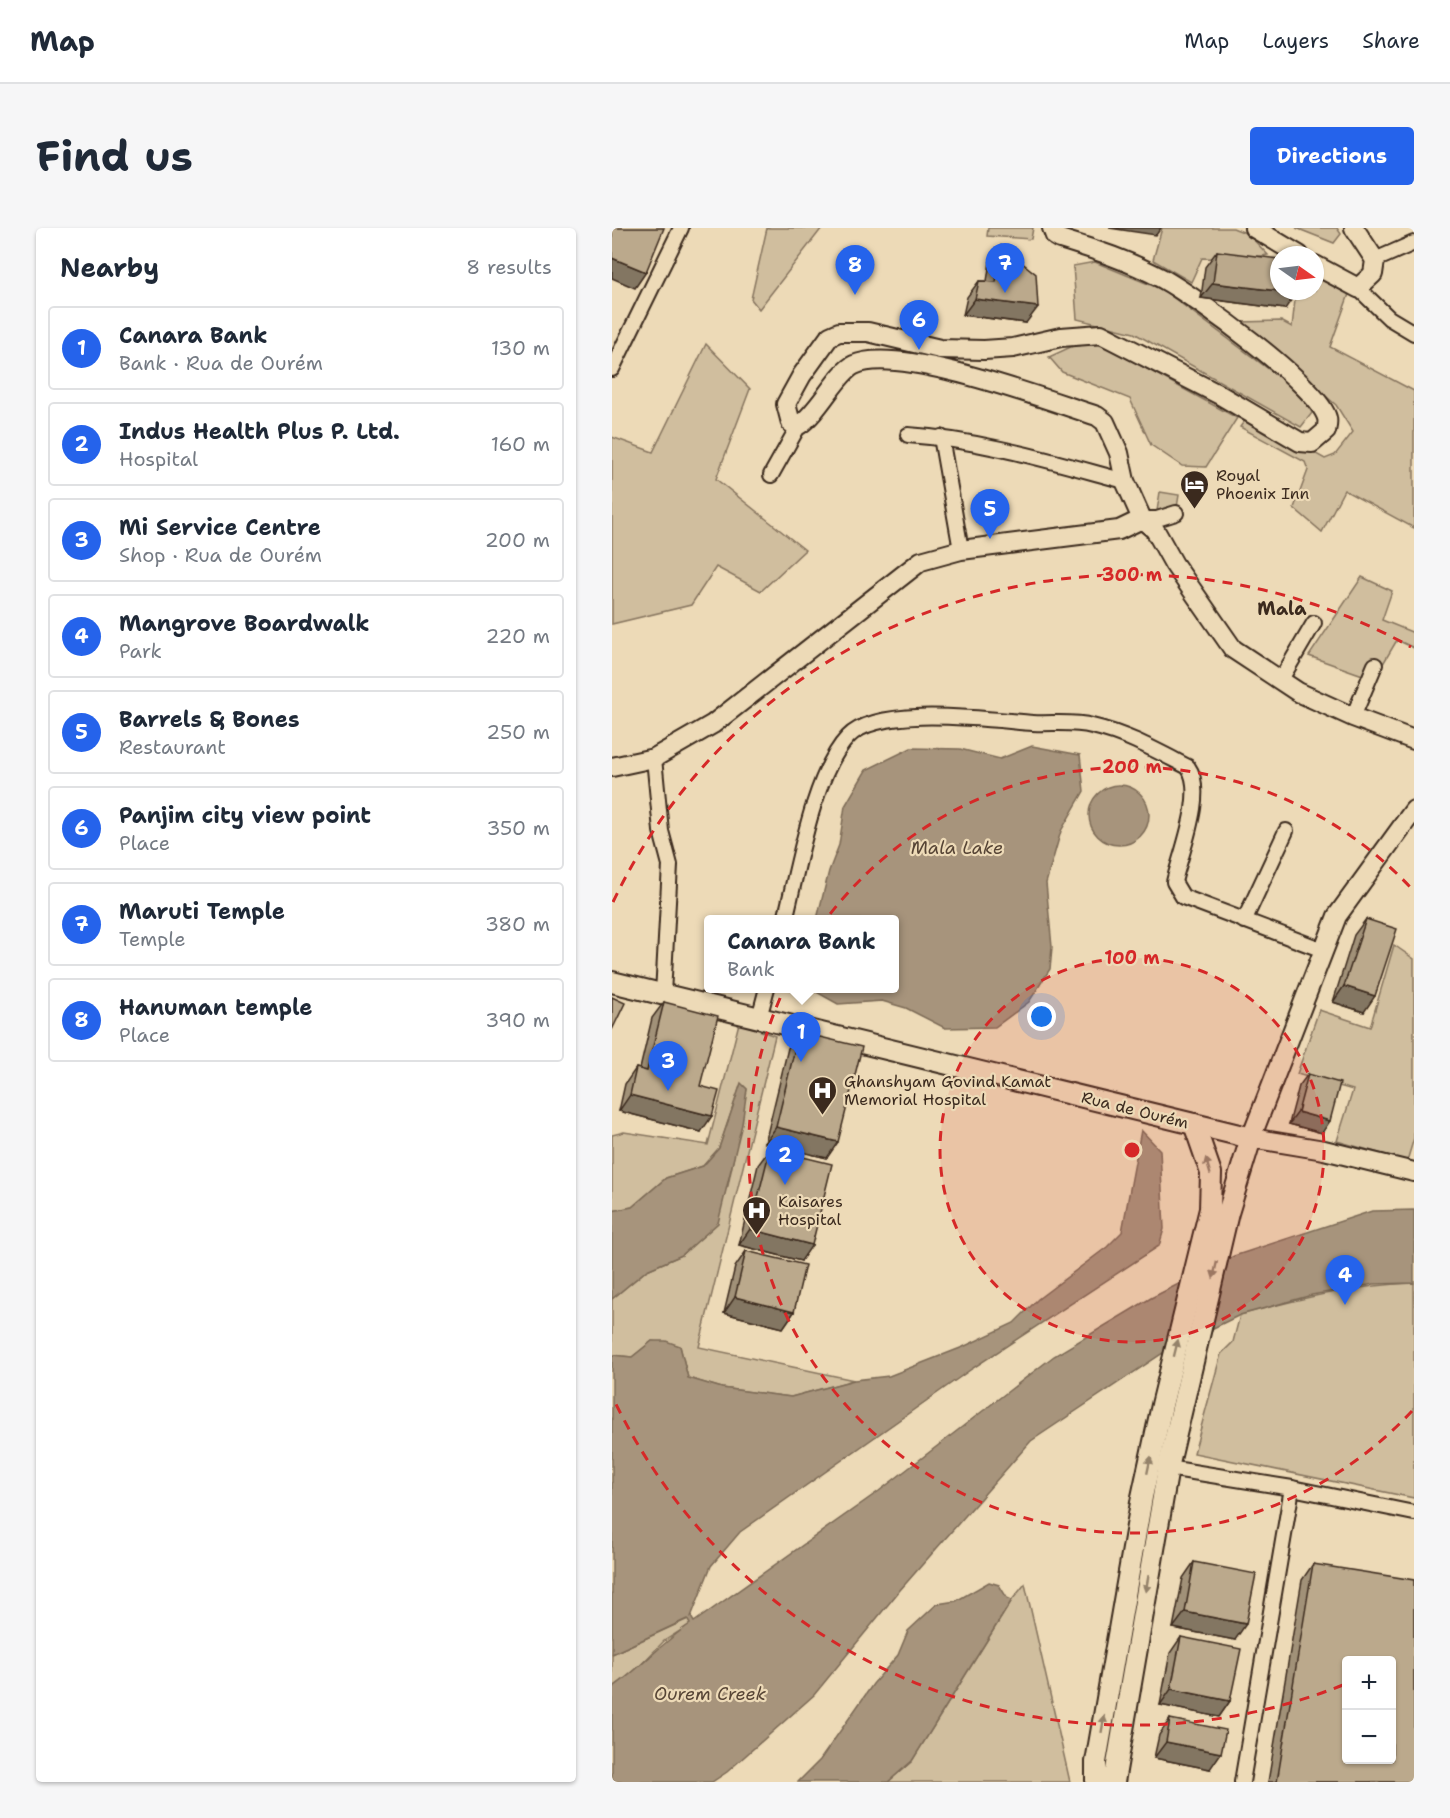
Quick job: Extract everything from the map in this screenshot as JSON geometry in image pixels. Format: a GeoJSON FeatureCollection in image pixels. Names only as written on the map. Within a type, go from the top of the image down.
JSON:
{"type":"FeatureCollection","features":[{"type":"Feature","properties":{"kind":"main road","name":"Rua de Ourém"},"geometry":{"type":"LineString","coordinates":[[612,982],[1251,1138]]}},
{"type":"Feature","properties":{"kind":"main road"},"geometry":{"type":"LineString","coordinates":[[1096,1782],[1096,1762],[1149,1525],[1168,1468],[1182,1408],[1219,1211],[1211,1173],[1194,1124]]}},
{"type":"Feature","properties":{"kind":"main road"},"geometry":{"type":"LineString","coordinates":[[1114,1782],[1149,1525],[1162,1404],[1219,1211],[1251,1138]]}},
{"type":"Feature","properties":{"kind":"street"},"geometry":{"type":"LineString","coordinates":[[612,369],[681,228]]}},
{"type":"Feature","properties":{"kind":"street"},"geometry":{"type":"LineString","coordinates":[[799,425],[791,423],[786,404],[802,375],[830,336],[839,332],[868,332],[940,348],[984,350],[1012,348],[1061,337],[1101,334],[1220,395],[1300,442],[1312,443],[1326,431],[1328,418],[1319,404],[1282,365],[1197,301],[1164,279],[1116,256],[1054,236],[1052,228]]}},
{"type":"Feature","properties":{"kind":"street"},"geometry":{"type":"LineString","coordinates":[[1254,228],[1284,246]]}},
{"type":"Feature","properties":{"kind":"street"},"geometry":{"type":"LineString","coordinates":[[1354,228],[1375,260],[1373,274],[1358,288]]}},
{"type":"Feature","properties":{"kind":"street"},"geometry":{"type":"LineString","coordinates":[[1375,260],[1414,243]]}},
{"type":"Feature","properties":{"kind":"street"},"geometry":{"type":"LineString","coordinates":[[1324,270],[1358,288],[1389,318],[1414,333]]}},
{"type":"Feature","properties":{"kind":"street"},"geometry":{"type":"LineString","coordinates":[[771,475],[799,425],[810,418],[851,366],[867,360],[916,363],[1008,388],[1096,416],[1105,422],[1119,453],[1125,481],[1142,519],[1155,530],[1174,564],[1233,649],[1280,681],[1353,717],[1414,740]]}},
{"type":"Feature","properties":{"kind":"street"},"geometry":{"type":"LineString","coordinates":[[908,435],[941,437],[1125,481]]}},
{"type":"Feature","properties":{"kind":"street"},"geometry":{"type":"LineString","coordinates":[[941,437],[961,550]]}},
{"type":"Feature","properties":{"kind":"street"},"geometry":{"type":"LineString","coordinates":[[612,767],[654,758],[712,724],[921,561],[961,550],[1119,530],[1142,519],[1157,519],[1176,513]]}},
{"type":"Feature","properties":{"kind":"street"},"geometry":{"type":"LineString","coordinates":[[1280,681],[1314,623]]}},
{"type":"Feature","properties":{"kind":"street"},"geometry":{"type":"LineString","coordinates":[[1353,717],[1375,665]]}},
{"type":"Feature","properties":{"kind":"street"},"geometry":{"type":"LineString","coordinates":[[786,915],[816,803],[830,762],[849,736],[865,724],[918,716],[1090,725],[1127,736],[1188,767],[1193,774],[1196,793],[1174,882],[1183,897],[1323,950]]}},
{"type":"Feature","properties":{"kind":"street"},"geometry":{"type":"LineString","coordinates":[[654,758],[660,831],[670,866],[663,994]]}},
{"type":"Feature","properties":{"kind":"street"},"geometry":{"type":"LineString","coordinates":[[1251,1138],[1337,916],[1414,810]]}},
{"type":"Feature","properties":{"kind":"street"},"geometry":{"type":"LineString","coordinates":[[1244,921],[1286,831]]}},
{"type":"Feature","properties":{"kind":"street"},"geometry":{"type":"LineString","coordinates":[[759,1018],[765,993]]}},
{"type":"Feature","properties":{"kind":"street","name":"Rua de Ourém"},"geometry":{"type":"LineString","coordinates":[[1251,1138],[1324,1150],[1414,1172]]}},
{"type":"Feature","properties":{"kind":"street"},"geometry":{"type":"LineString","coordinates":[[1168,1468],[1292,1488],[1414,1513]]}},
{"type":"Feature","properties":{"kind":"street"},"geometry":{"type":"LineString","coordinates":[[1242,1782],[1292,1488]]}},
{"type":"Feature","properties":{"kind":"shaded area"},"geometry":{"type":"Polygon","coordinates":[[[767,228],[822,228],[759,309],[751,299],[767,228]]]}},
{"type":"Feature","properties":{"kind":"shaded area"},"geometry":{"type":"Polygon","coordinates":[[[988,228],[1033,228],[1031,239],[987,236],[988,228]]]}},
{"type":"Feature","properties":{"kind":"shaded area"},"geometry":{"type":"Polygon","coordinates":[[[1162,228],[1233,228],[1248,234],[1268,255],[1241,259],[1202,258],[1191,282],[1153,260],[1162,228]]]}},
{"type":"Feature","properties":{"kind":"shaded area"},"geometry":{"type":"Polygon","coordinates":[[[1296,228],[1337,228],[1341,234],[1334,243],[1296,228]]]}},
{"type":"Feature","properties":{"kind":"shaded area"},"geometry":{"type":"Polygon","coordinates":[[[1095,262],[1163,290],[1302,394],[1312,413],[1301,427],[1134,333],[1077,319],[1073,266],[1095,262]]]}},
{"type":"Feature","properties":{"kind":"shaded area"},"geometry":{"type":"Polygon","coordinates":[[[1324,282],[1349,294],[1330,347],[1414,391],[1414,528],[1344,490],[1322,532],[1294,508],[1308,470],[1305,462],[1240,427],[1248,416],[1325,459],[1335,455],[1353,432],[1336,405],[1241,322],[1281,321],[1292,327],[1295,300],[1324,300],[1324,282]]]}},
{"type":"Feature","properties":{"kind":"shaded area"},"geometry":{"type":"Polygon","coordinates":[[[706,344],[750,389],[716,479],[805,550],[761,591],[716,567],[691,605],[612,624],[612,437],[653,452],[706,344]]]}},
{"type":"Feature","properties":{"kind":"shaded area"},"geometry":{"type":"Polygon","coordinates":[[[1075,345],[1103,345],[1237,418],[1206,467],[1182,466],[1151,445],[1130,399],[1062,372],[1049,357],[1075,345]]]}},
{"type":"Feature","properties":{"kind":"shaded area"},"geometry":{"type":"Polygon","coordinates":[[[1160,492],[1179,495],[1177,507],[1157,511],[1160,492]]]}},
{"type":"Feature","properties":{"kind":"shaded area"},"geometry":{"type":"Polygon","coordinates":[[[1362,577],[1392,591],[1382,620],[1414,633],[1414,648],[1397,640],[1374,679],[1309,656],[1362,577]]]}},
{"type":"Feature","properties":{"kind":"shaded area"},"geometry":{"type":"Polygon","coordinates":[[[1394,945],[1414,959],[1414,1138],[1407,1161],[1337,1141],[1353,1090],[1297,1074],[1319,1010],[1370,1027],[1394,945]]]}},
{"type":"Feature","properties":{"kind":"shaded area"},"geometry":{"type":"Polygon","coordinates":[[[739,1023],[775,1036],[699,1347],[854,1380],[791,1397],[722,1388],[688,1378],[680,1346],[652,1341],[632,1357],[612,1355],[612,1299],[647,1270],[682,1255],[728,1186],[747,1089],[741,1084],[719,1148],[703,1166],[666,1178],[632,1207],[612,1211],[612,1135],[624,1132],[708,1145],[739,1023]]]}},
{"type":"Feature","properties":{"kind":"shaded area"},"geometry":{"type":"Polygon","coordinates":[[[1414,1283],[1414,1498],[1194,1453],[1221,1354],[1233,1342],[1240,1315],[1304,1298],[1347,1290],[1414,1283]]]}},
{"type":"Feature","properties":{"kind":"shaded area"},"geometry":{"type":"Polygon","coordinates":[[[1025,1584],[1070,1782],[888,1782],[912,1761],[1012,1600],[1025,1584]]]}},
{"type":"Feature","properties":{"kind":"shaded area"},"geometry":{"type":"Polygon","coordinates":[[[688,1619],[691,1624],[664,1641],[631,1675],[612,1688],[612,1654],[688,1619]]]}},
{"type":"Feature","properties":{"kind":"water","name":"Mala Lake"},"geometry":{"type":"Polygon","coordinates":[[[1032,746],[1080,755],[1084,791],[1061,831],[1046,883],[1052,947],[1050,969],[1029,1002],[995,1027],[945,1028],[906,1008],[882,1001],[838,1004],[818,993],[899,993],[899,915],[818,915],[829,871],[839,845],[845,806],[866,770],[911,748],[960,749],[1000,759],[1032,746]]]}},
{"type":"Feature","properties":{"kind":"water"},"geometry":{"type":"Polygon","coordinates":[[[1119,785],[1136,790],[1144,798],[1149,815],[1144,832],[1136,840],[1119,845],[1102,840],[1094,832],[1089,815],[1094,798],[1102,790],[1119,785]]]}},
{"type":"Feature","properties":{"kind":"water"},"geometry":{"type":"Polygon","coordinates":[[[741,1083],[747,1089],[742,1124],[718,1223],[682,1255],[647,1270],[612,1299],[612,1211],[632,1207],[666,1178],[703,1166],[719,1148],[741,1083]]]}},
{"type":"Feature","properties":{"kind":"water","name":"Ourem Creek"},"geometry":{"type":"Polygon","coordinates":[[[1141,1130],[1160,1150],[1164,1229],[1159,1246],[973,1368],[740,1532],[711,1566],[691,1617],[694,1622],[879,1491],[1054,1356],[1151,1298],[1234,1256],[1372,1211],[1414,1210],[1414,1283],[1374,1284],[1312,1295],[1240,1315],[1166,1351],[1031,1441],[900,1590],[814,1695],[727,1772],[712,1782],[612,1782],[612,1688],[690,1624],[687,1619],[612,1654],[612,1355],[632,1357],[652,1341],[666,1341],[680,1346],[688,1378],[722,1388],[791,1397],[854,1380],[889,1376],[963,1347],[1014,1323],[1038,1299],[1107,1247],[1122,1232],[1141,1130]]]}},
{"type":"Feature","properties":{"kind":"water"},"geometry":{"type":"Polygon","coordinates":[[[989,1582],[999,1585],[1007,1598],[1012,1600],[912,1761],[888,1782],[798,1782],[820,1760],[873,1684],[898,1655],[908,1631],[937,1604],[956,1601],[989,1582]]]}},
{"type":"Feature","properties":{"kind":"building"},"geometry":{"type":"Polygon","coordinates":[[[612,228],[664,228],[646,272],[612,258],[612,228]]]}},
{"type":"Feature","properties":{"kind":"building"},"geometry":{"type":"Polygon","coordinates":[[[1001,246],[1036,274],[1038,307],[975,299],[979,281],[996,282],[1001,246]]]}},
{"type":"Feature","properties":{"kind":"building"},"geometry":{"type":"Polygon","coordinates":[[[1217,251],[1270,258],[1270,290],[1213,283],[1217,251]]]}},
{"type":"Feature","properties":{"kind":"building"},"geometry":{"type":"Polygon","coordinates":[[[1366,919],[1397,929],[1375,996],[1344,986],[1366,919]]]}},
{"type":"Feature","properties":{"kind":"building"},"geometry":{"type":"Polygon","coordinates":[[[612,997],[625,1003],[612,1030],[612,997]]]}},
{"type":"Feature","properties":{"kind":"building"},"geometry":{"type":"Polygon","coordinates":[[[664,1002],[718,1016],[700,1086],[719,1091],[712,1116],[630,1095],[636,1068],[647,1071],[664,1002]]]}},
{"type":"Feature","properties":{"kind":"building"},"geometry":{"type":"Polygon","coordinates":[[[799,1032],[862,1047],[838,1142],[776,1127],[799,1032]]]}},
{"type":"Feature","properties":{"kind":"building"},"geometry":{"type":"Polygon","coordinates":[[[1308,1074],[1340,1083],[1330,1121],[1298,1112],[1308,1074]]]}},
{"type":"Feature","properties":{"kind":"building"},"geometry":{"type":"Polygon","coordinates":[[[770,1149],[832,1164],[812,1245],[750,1229],[770,1149]]]}},
{"type":"Feature","properties":{"kind":"building"},"geometry":{"type":"Polygon","coordinates":[[[746,1251],[805,1265],[794,1312],[735,1297],[746,1251]]]}},
{"type":"Feature","properties":{"kind":"building"},"geometry":{"type":"Polygon","coordinates":[[[1194,1562],[1256,1574],[1246,1624],[1185,1612],[1194,1562]]]}},
{"type":"Feature","properties":{"kind":"building"},"geometry":{"type":"Polygon","coordinates":[[[1313,1564],[1414,1580],[1414,1782],[1277,1782],[1313,1564]]]}},
{"type":"Feature","properties":{"kind":"building"},"geometry":{"type":"Polygon","coordinates":[[[1181,1637],[1241,1649],[1230,1701],[1171,1689],[1181,1637]]]}},
{"type":"Feature","properties":{"kind":"building"},"geometry":{"type":"Polygon","coordinates":[[[1170,1719],[1226,1730],[1221,1753],[1166,1742],[1170,1719]]]}},
{"type":"Feature","properties":{"kind":"place","name":"Maruti Temple"},"geometry":{"type":"Point","coordinates":[1005,293]}},
{"type":"Feature","properties":{"kind":"place","name":"Hanuman temple"},"geometry":{"type":"Point","coordinates":[855,295]}},
{"type":"Feature","properties":{"kind":"place","name":"Panjim city view point"},"geometry":{"type":"Point","coordinates":[919,350]}},
{"type":"Feature","properties":{"kind":"place","name":"Royal Phoenix Inn"},"geometry":{"type":"Point","coordinates":[1195,510]}},
{"type":"Feature","properties":{"kind":"place","name":"Barrels & Bones"},"geometry":{"type":"Point","coordinates":[990,539]}},
{"type":"Feature","properties":{"kind":"place","name":"Canara Bank"},"geometry":{"type":"Point","coordinates":[801,1062]}},
{"type":"Feature","properties":{"kind":"place","name":"Mi Service Centre"},"geometry":{"type":"Point","coordinates":[668,1091]}},
{"type":"Feature","properties":{"kind":"place","name":"Ghanshyam Govind Kamat Memorial Hospital"},"geometry":{"type":"Point","coordinates":[823,1116]}},
{"type":"Feature","properties":{"kind":"place","name":"Indus Health Plus P. Ltd."},"geometry":{"type":"Point","coordinates":[785,1185]}},
{"type":"Feature","properties":{"kind":"place","name":"Kaisares Hospital"},"geometry":{"type":"Point","coordinates":[757,1236]}},
{"type":"Feature","properties":{"kind":"place","name":"Mangrove Boardwalk"},"geometry":{"type":"Point","coordinates":[1345,1305]}},
{"type":"Feature","properties":{"kind":"district","name":"Mala"},"geometry":{"type":"Point","coordinates":[1282,609]}}]}
